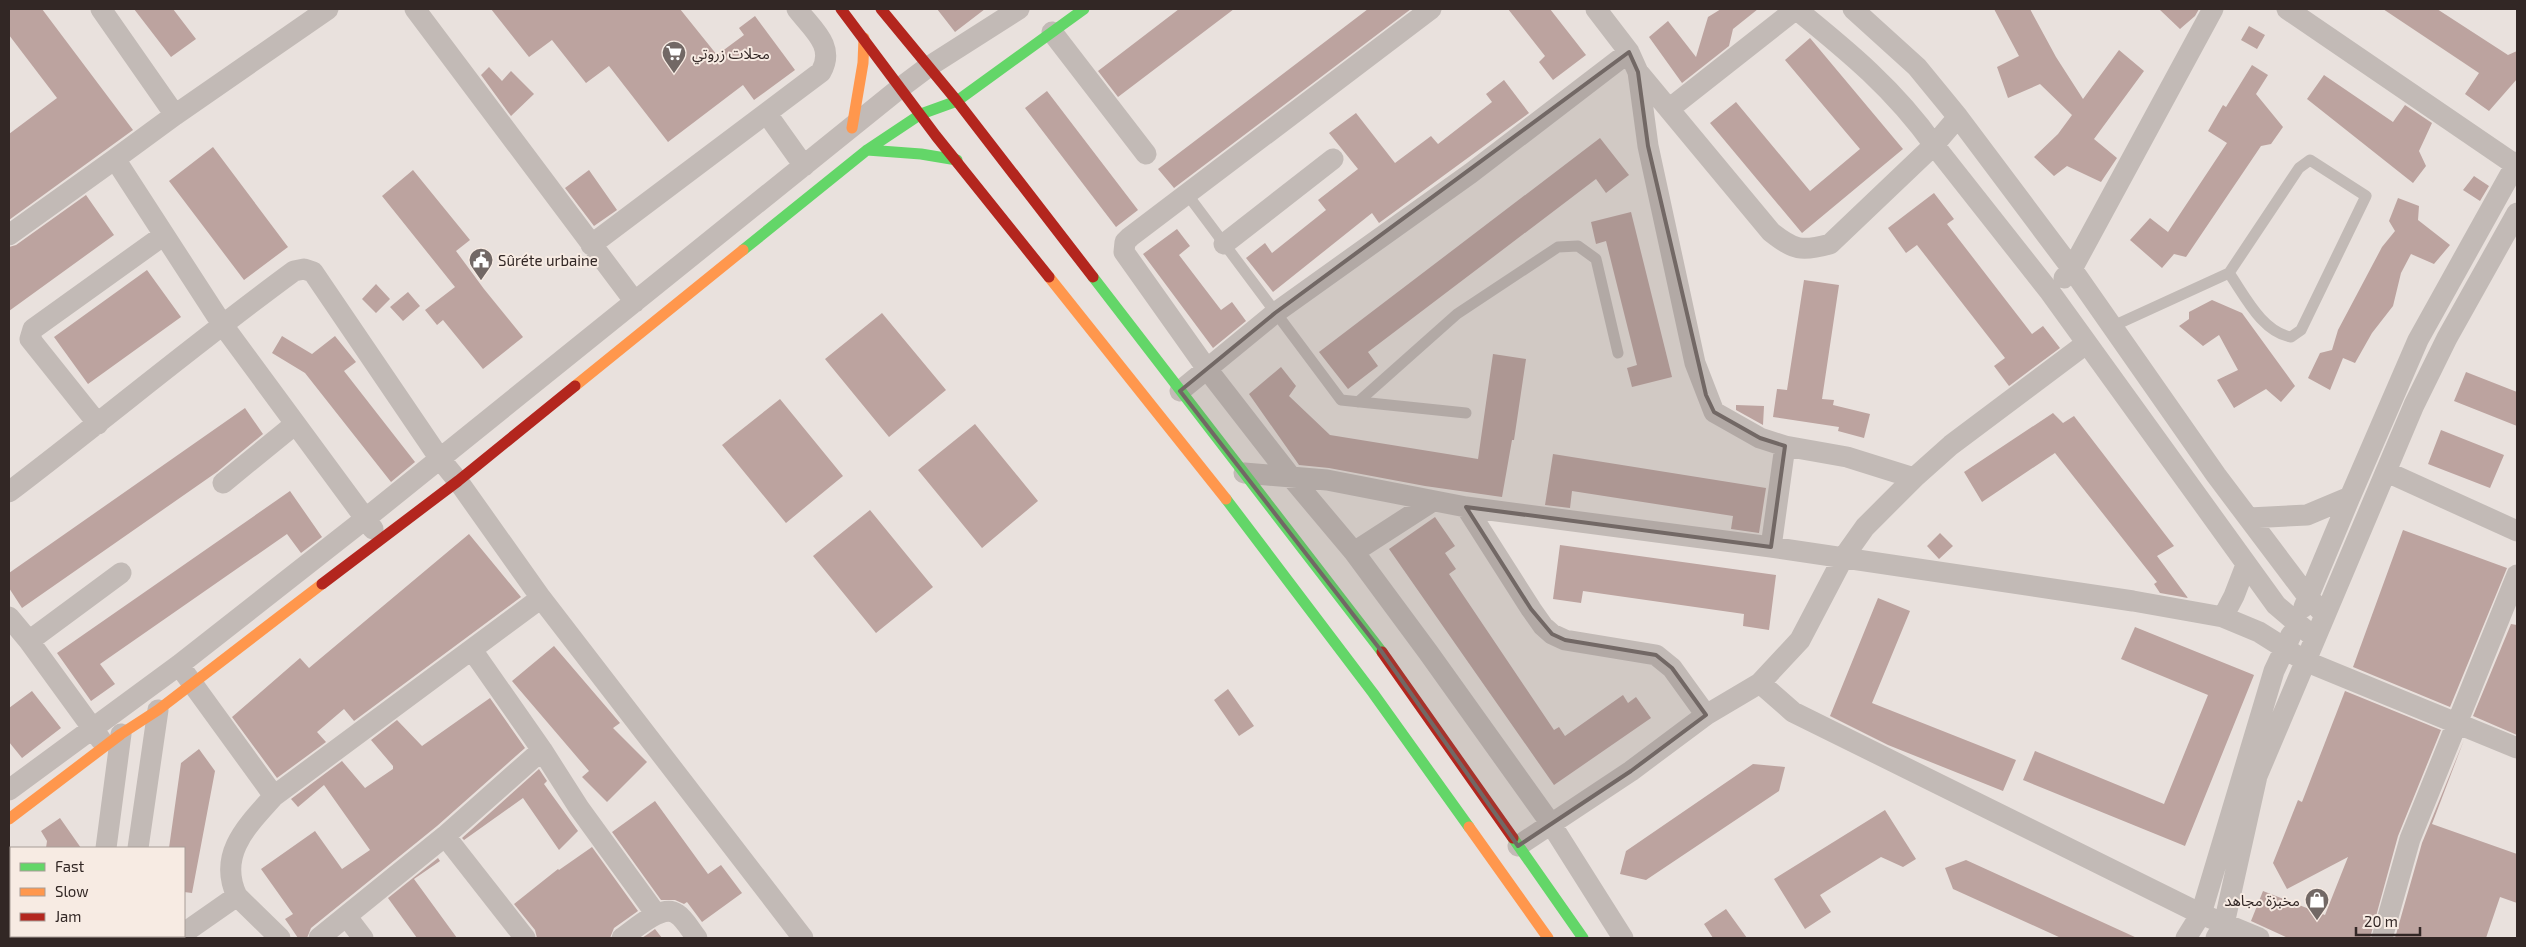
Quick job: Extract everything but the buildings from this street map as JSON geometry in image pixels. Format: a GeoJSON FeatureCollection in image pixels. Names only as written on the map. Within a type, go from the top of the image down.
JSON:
{"type":"FeatureCollection","features":[{"type":"Feature","properties":{"kind":"main road"},"geometry":{"type":"LineString","coordinates":[[841,9],[900,88],[1193,456],[1373,693],[1548,938]]}},
{"type":"Feature","properties":{"kind":"main road"},"geometry":{"type":"LineString","coordinates":[[882,9],[957,101],[1379,648],[1583,938]]}},
{"type":"Feature","properties":{"kind":"main road"},"geometry":{"type":"LineString","coordinates":[[14,819],[114,740],[158,710],[458,481],[867,150],[921,114],[957,101],[1084,9]]}},
{"type":"Feature","properties":{"kind":"main road"},"geometry":{"type":"LineString","coordinates":[[852,128],[863,63],[864,38]]}},
{"type":"Feature","properties":{"kind":"main road"},"geometry":{"type":"LineString","coordinates":[[867,150],[921,154],[957,160]]}},
{"type":"Feature","properties":{"kind":"street"},"geometry":{"type":"LineString","coordinates":[[101,9],[175,115]]}},
{"type":"Feature","properties":{"kind":"street"},"geometry":{"type":"LineString","coordinates":[[9,235],[175,115],[328,9]]}},
{"type":"Feature","properties":{"kind":"street"},"geometry":{"type":"LineString","coordinates":[[415,9],[635,302]]}},
{"type":"Feature","properties":{"kind":"street"},"geometry":{"type":"LineString","coordinates":[[591,245],[821,72],[828,54],[826,46],[797,9]]}},
{"type":"Feature","properties":{"kind":"street"},"geometry":{"type":"LineString","coordinates":[[14,819],[10,787],[179,665],[365,519],[900,88],[928,67],[1019,9]]}},
{"type":"Feature","properties":{"kind":"street"},"geometry":{"type":"LineString","coordinates":[[1431,9],[1130,237],[1123,247],[1126,257],[1207,369],[1291,477],[1354,552],[1551,824],[1622,938]]}},
{"type":"Feature","properties":{"kind":"street"},"geometry":{"type":"LineString","coordinates":[[1596,9],[1629,52],[1638,72],[1771,232],[1790,247],[1809,250],[1830,244],[1934,145],[1958,118]]}},
{"type":"Feature","properties":{"kind":"street"},"geometry":{"type":"LineString","coordinates":[[1669,109],[1796,9],[1884,84],[1911,112],[1934,145],[2050,292],[2276,605],[2314,638]]}},
{"type":"Feature","properties":{"kind":"street"},"geometry":{"type":"LineString","coordinates":[[1853,9],[1917,67],[1958,118],[2072,269],[2216,476],[2308,597],[2325,615]]}},
{"type":"Feature","properties":{"kind":"street"},"geometry":{"type":"LineString","coordinates":[[2050,292],[2072,269],[2213,9]]}},
{"type":"Feature","properties":{"kind":"street"},"geometry":{"type":"LineString","coordinates":[[2186,938],[2201,914],[2274,671],[2284,647],[2308,597],[2418,340],[2517,164],[2287,9]]}},
{"type":"Feature","properties":{"kind":"street"},"geometry":{"type":"LineString","coordinates":[[1052,32],[1146,154]]}},
{"type":"Feature","properties":{"kind":"street"},"geometry":{"type":"LineString","coordinates":[[1180,391],[1275,313],[1463,179],[1629,52]]}},
{"type":"Feature","properties":{"kind":"street"},"geometry":{"type":"LineString","coordinates":[[1638,72],[1648,146],[1696,362],[1706,395],[1714,412],[1760,438],[1785,446],[1847,457],[1914,478]]}},
{"type":"Feature","properties":{"kind":"street"},"geometry":{"type":"LineString","coordinates":[[767,114],[804,166]]}},
{"type":"Feature","properties":{"kind":"street"},"geometry":{"type":"LineString","coordinates":[[115,159],[222,324],[294,425],[380,540]]}},
{"type":"Feature","properties":{"kind":"street"},"geometry":{"type":"LineString","coordinates":[[1224,244],[1333,160]]}},
{"type":"Feature","properties":{"kind":"street"},"geometry":{"type":"LineString","coordinates":[[2220,931],[2257,776],[2314,638],[2387,472],[2414,405],[2446,338],[2517,213]]}},
{"type":"Feature","properties":{"kind":"street"},"geometry":{"type":"LineString","coordinates":[[98,424],[30,339],[30,334],[33,329],[164,235]]}},
{"type":"Feature","properties":{"kind":"street"},"geometry":{"type":"LineString","coordinates":[[9,492],[98,424],[222,324],[294,271],[304,269],[313,272],[440,459],[458,481],[541,598],[803,938]]}},
{"type":"Feature","properties":{"kind":"street"},"geometry":{"type":"LineString","coordinates":[[1518,846],[1631,771],[1706,715],[1760,683],[1800,640],[1843,558],[1865,527],[1914,478],[1951,446],[2087,343]]}},
{"type":"Feature","properties":{"kind":"street"},"geometry":{"type":"LineString","coordinates":[[222,483],[294,425]]}},
{"type":"Feature","properties":{"kind":"street"},"geometry":{"type":"LineString","coordinates":[[1771,547],[1785,446]]}},
{"type":"Feature","properties":{"kind":"street"},"geometry":{"type":"LineString","coordinates":[[2387,472],[2517,531]]}},
{"type":"Feature","properties":{"kind":"street"},"geometry":{"type":"LineString","coordinates":[[1244,473],[1327,480],[1466,507],[1771,547],[2223,617],[2259,632],[2305,661],[2517,748]]}},
{"type":"Feature","properties":{"kind":"street"},"geometry":{"type":"LineString","coordinates":[[2249,518],[2307,515],[2350,496]]}},
{"type":"Feature","properties":{"kind":"street"},"geometry":{"type":"LineString","coordinates":[[1354,552],[1433,501]]}},
{"type":"Feature","properties":{"kind":"street"},"geometry":{"type":"LineString","coordinates":[[1466,507],[1530,609],[1548,630],[1565,640],[1656,655],[1672,668],[1706,715]]}},
{"type":"Feature","properties":{"kind":"street"},"geometry":{"type":"LineString","coordinates":[[2223,617],[2234,596],[2246,565]]}},
{"type":"Feature","properties":{"kind":"street"},"geometry":{"type":"LineString","coordinates":[[29,641],[121,573]]}},
{"type":"Feature","properties":{"kind":"street"},"geometry":{"type":"LineString","coordinates":[[2382,938],[2410,839],[2517,575]]}},
{"type":"Feature","properties":{"kind":"street"},"geometry":{"type":"LineString","coordinates":[[280,938],[237,896],[231,883],[230,869],[241,834],[274,796],[541,598]]}},
{"type":"Feature","properties":{"kind":"street"},"geometry":{"type":"LineString","coordinates":[[9,617],[93,728],[114,740],[106,847]]}},
{"type":"Feature","properties":{"kind":"street"},"geometry":{"type":"LineString","coordinates":[[472,650],[580,808],[656,914]]}},
{"type":"Feature","properties":{"kind":"street"},"geometry":{"type":"LineString","coordinates":[[179,665],[274,796]]}},
{"type":"Feature","properties":{"kind":"street"},"geometry":{"type":"LineString","coordinates":[[1760,683],[1794,712],[2201,914],[2220,931],[2259,938]]}},
{"type":"Feature","properties":{"kind":"street"},"geometry":{"type":"LineString","coordinates":[[138,847],[158,710]]}},
{"type":"Feature","properties":{"kind":"street"},"geometry":{"type":"LineString","coordinates":[[319,938],[445,836],[542,750]]}},
{"type":"Feature","properties":{"kind":"street"},"geometry":{"type":"LineString","coordinates":[[445,836],[525,938]]}},
{"type":"Feature","properties":{"kind":"street"},"geometry":{"type":"LineString","coordinates":[[185,932],[237,896]]}},
{"type":"Feature","properties":{"kind":"street"},"geometry":{"type":"LineString","coordinates":[[622,938],[656,914],[671,912],[677,914],[697,938]]}},
{"type":"Feature","properties":{"kind":"street"},"geometry":{"type":"LineString","coordinates":[[347,917],[363,938]]}},
{"type":"Feature","properties":{"kind":"lane"},"geometry":{"type":"LineString","coordinates":[[2111,327],[2229,273],[2299,168],[2310,160],[2366,196],[2301,330],[2291,337],[2277,335],[2264,322],[2229,273]]}},
{"type":"Feature","properties":{"kind":"lane"},"geometry":{"type":"LineString","coordinates":[[1187,194],[1341,400],[1466,413]]}},
{"type":"Feature","properties":{"kind":"lane"},"geometry":{"type":"LineString","coordinates":[[1358,402],[1457,314],[1558,247],[1578,246],[1596,259],[1618,353]]}},
{"type":"Feature","properties":{"kind":"highlighted area"},"geometry":{"type":"Polygon","coordinates":[[[1629,52],[1638,72],[1648,146],[1706,395],[1714,412],[1760,438],[1785,446],[1771,547],[1466,507],[1531,609],[1552,634],[1565,640],[1656,655],[1672,668],[1706,715],[1631,771],[1518,846],[1379,648],[1180,391],[1275,313],[1629,52]]]}},
{"type":"Feature","properties":{"kind":"traffic: fast"},"geometry":{"type":"LineString","coordinates":[[743,250],[867,150],[921,114],[957,101],[1084,9]]}},
{"type":"Feature","properties":{"kind":"traffic: fast"},"geometry":{"type":"LineString","coordinates":[[867,150],[921,154],[957,160]]}},
{"type":"Feature","properties":{"kind":"traffic: fast"},"geometry":{"type":"LineString","coordinates":[[1093,277],[1382,652]]}},
{"type":"Feature","properties":{"kind":"traffic: fast"},"geometry":{"type":"LineString","coordinates":[[1226,499],[1373,693],[1469,827]]}},
{"type":"Feature","properties":{"kind":"traffic: fast"},"geometry":{"type":"LineString","coordinates":[[1513,838],[1583,938]]}},
{"type":"Feature","properties":{"kind":"traffic: slow"},"geometry":{"type":"LineString","coordinates":[[852,128],[863,63],[864,38]]}},
{"type":"Feature","properties":{"kind":"traffic: slow"},"geometry":{"type":"LineString","coordinates":[[575,386],[743,250]]}},
{"type":"Feature","properties":{"kind":"traffic: slow"},"geometry":{"type":"LineString","coordinates":[[1049,277],[1226,499]]}},
{"type":"Feature","properties":{"kind":"traffic: slow"},"geometry":{"type":"LineString","coordinates":[[9,819],[121,734],[158,710],[322,584]]}},
{"type":"Feature","properties":{"kind":"traffic: slow"},"geometry":{"type":"LineString","coordinates":[[1469,827],[1548,938]]}},
{"type":"Feature","properties":{"kind":"traffic: jam"},"geometry":{"type":"LineString","coordinates":[[841,9],[936,136],[1049,277]]}},
{"type":"Feature","properties":{"kind":"traffic: jam"},"geometry":{"type":"LineString","coordinates":[[881,9],[957,101],[1093,277]]}},
{"type":"Feature","properties":{"kind":"traffic: jam"},"geometry":{"type":"LineString","coordinates":[[322,584],[458,481],[575,386]]}},
{"type":"Feature","properties":{"kind":"traffic: jam"},"geometry":{"type":"LineString","coordinates":[[1382,652],[1513,838]]}},
{"type":"Feature","properties":{"kind":"place","name":"محلات زروتي"},"geometry":{"type":"Point","coordinates":[674,74]}},
{"type":"Feature","properties":{"kind":"place","name":"Sûréte urbaine"},"geometry":{"type":"Point","coordinates":[481,281]}},
{"type":"Feature","properties":{"kind":"place","name":"مخبزة مجاهد"},"geometry":{"type":"Point","coordinates":[2317,921]}}]}
